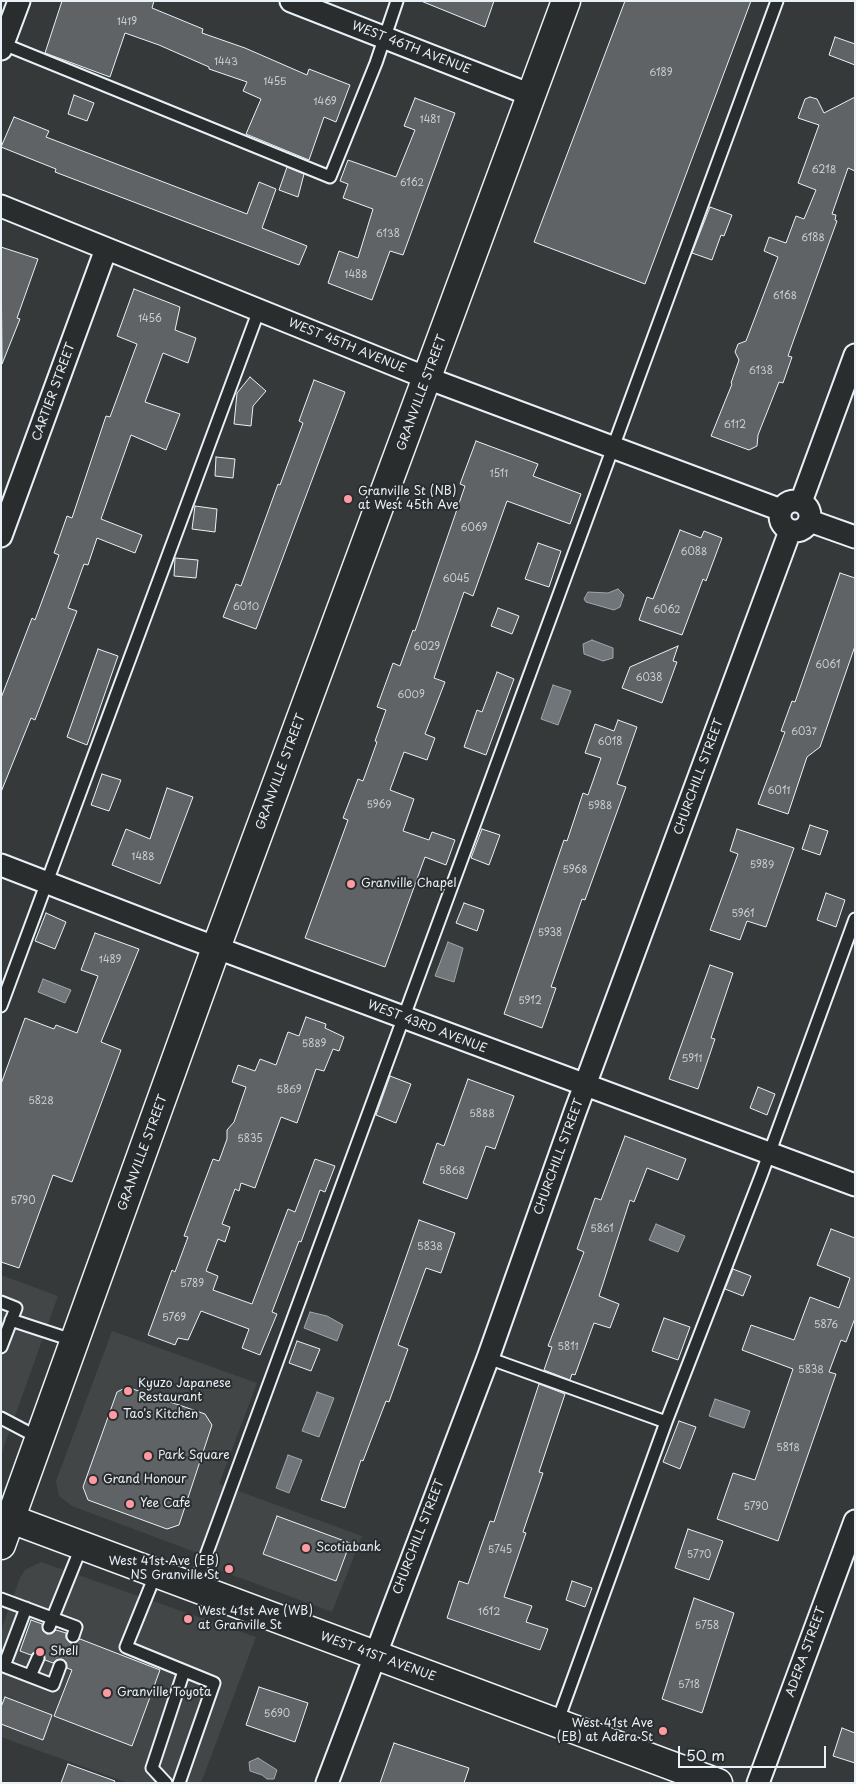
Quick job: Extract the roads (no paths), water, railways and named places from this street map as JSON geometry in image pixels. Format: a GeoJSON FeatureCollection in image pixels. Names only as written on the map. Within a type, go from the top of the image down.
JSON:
{"type":"FeatureCollection","features":[{"type":"Feature","properties":{"kind":"main road","name":"GRANVILLE STREET"},"geometry":{"type":"LineString","coordinates":[[1,1545],[216,948],[566,1]]}},
{"type":"Feature","properties":{"kind":"main road","name":"WEST 41ST AVENUE"},"geometry":{"type":"LineString","coordinates":[[11,1519],[718,1783]]}},
{"type":"Feature","properties":{"kind":"street"},"geometry":{"type":"LineString","coordinates":[[2,45],[19,1]]}},
{"type":"Feature","properties":{"kind":"street","name":"WEST 46TH AVENUE"},"geometry":{"type":"LineString","coordinates":[[292,1],[531,95]]}},
{"type":"Feature","properties":{"kind":"street","name":"WEST 45TH AVENUE"},"geometry":{"type":"LineString","coordinates":[[1,206],[427,378],[781,510]]}},
{"type":"Feature","properties":{"kind":"street","name":"CARTIER STREET"},"geometry":{"type":"LineString","coordinates":[[1,536],[106,248]]}},
{"type":"Feature","properties":{"kind":"street"},"geometry":{"type":"LineString","coordinates":[[801,502],[855,355]]}},
{"type":"Feature","properties":{"kind":"street"},"geometry":{"type":"LineString","coordinates":[[801,502],[810,512],[810,521],[800,531],[790,531],[782,525],[781,510],[787,503],[801,502]]}},
{"type":"Feature","properties":{"kind":"street"},"geometry":{"type":"LineString","coordinates":[[810,521],[855,537]]}},
{"type":"Feature","properties":{"kind":"street","name":"CHURCHILL STREET"},"geometry":{"type":"LineString","coordinates":[[327,1783],[488,1358],[585,1086],[790,531]]}},
{"type":"Feature","properties":{"kind":"street","name":"WEST 43RD AVENUE"},"geometry":{"type":"LineString","coordinates":[[1,865],[402,1018],[855,1185]]}},
{"type":"Feature","properties":{"kind":"street","name":"ADERA STREET"},"geometry":{"type":"LineString","coordinates":[[758,1783],[855,1521]]}},
{"type":"Feature","properties":{"kind":"lane"},"geometry":{"type":"LineString","coordinates":[[2,45],[330,177],[385,39],[397,1]]}},
{"type":"Feature","properties":{"kind":"lane"},"geometry":{"type":"LineString","coordinates":[[194,1588],[777,1]]}},
{"type":"Feature","properties":{"kind":"lane"},"geometry":{"type":"LineString","coordinates":[[1,1006],[259,310]]}},
{"type":"Feature","properties":{"kind":"lane"},"geometry":{"type":"LineString","coordinates":[[556,1723],[666,1422],[769,1153],[855,918]]}},
{"type":"Feature","properties":{"kind":"lane"},"geometry":{"type":"LineString","coordinates":[[1,1302],[16,1308],[2,1341]]}},
{"type":"Feature","properties":{"kind":"lane"},"geometry":{"type":"LineString","coordinates":[[12,1320],[75,1341]]}},
{"type":"Feature","properties":{"kind":"lane"},"geometry":{"type":"LineString","coordinates":[[488,1358],[666,1422]]}},
{"type":"Feature","properties":{"kind":"lane"},"geometry":{"type":"LineString","coordinates":[[1,1418],[40,1438]]}},
{"type":"Feature","properties":{"kind":"lane"},"geometry":{"type":"LineString","coordinates":[[51,1622],[82,1545]]}},
{"type":"Feature","properties":{"kind":"lane"},"geometry":{"type":"LineString","coordinates":[[156,1573],[126,1647],[214,1684],[179,1783]]}},
{"type":"Feature","properties":{"kind":"lane"},"geometry":{"type":"LineString","coordinates":[[1,1599],[26,1608],[51,1622],[76,1627],[73,1636]]}},
{"type":"Feature","properties":{"kind":"lane"},"geometry":{"type":"LineString","coordinates":[[26,1608],[3,1666],[53,1684],[60,1666]]}},
{"type":"Feature","properties":{"kind":"lane"},"geometry":{"type":"LineString","coordinates":[[30,1676],[38,1658]]}},
{"type":"Feature","properties":{"kind":"lane"},"geometry":{"type":"LineString","coordinates":[[166,1783],[152,1768],[184,1671]]}},
{"type":"Feature","properties":{"kind":"place","name":"Granville St (NB) at West 45th Ave"},"geometry":{"type":"Point","coordinates":[348,499]}},
{"type":"Feature","properties":{"kind":"place","name":"Granville Chapel"},"geometry":{"type":"Point","coordinates":[351,884]}},
{"type":"Feature","properties":{"kind":"place","name":"Kyuzo Japanese Restaurant"},"geometry":{"type":"Point","coordinates":[128,1391]}},
{"type":"Feature","properties":{"kind":"place","name":"Tao's Kitchen"},"geometry":{"type":"Point","coordinates":[113,1415]}},
{"type":"Feature","properties":{"kind":"place","name":"Park Square"},"geometry":{"type":"Point","coordinates":[148,1456]}},
{"type":"Feature","properties":{"kind":"place","name":"Grand Honour"},"geometry":{"type":"Point","coordinates":[93,1480]}},
{"type":"Feature","properties":{"kind":"place","name":"Yee Cafe"},"geometry":{"type":"Point","coordinates":[130,1504]}},
{"type":"Feature","properties":{"kind":"place","name":"Scotiabank"},"geometry":{"type":"Point","coordinates":[306,1548]}},
{"type":"Feature","properties":{"kind":"place","name":"West 41st Ave (EB) NS Granville St"},"geometry":{"type":"Point","coordinates":[229,1569]}},
{"type":"Feature","properties":{"kind":"place","name":"West 41st Ave (WB) at Granville St"},"geometry":{"type":"Point","coordinates":[188,1619]}},
{"type":"Feature","properties":{"kind":"place","name":"Shell"},"geometry":{"type":"Point","coordinates":[40,1652]}},
{"type":"Feature","properties":{"kind":"place","name":"Granville Toyota"},"geometry":{"type":"Point","coordinates":[107,1693]}},
{"type":"Feature","properties":{"kind":"place","name":"West 41st Ave (EB) at Adera St"},"geometry":{"type":"Point","coordinates":[663,1731]}}]}
